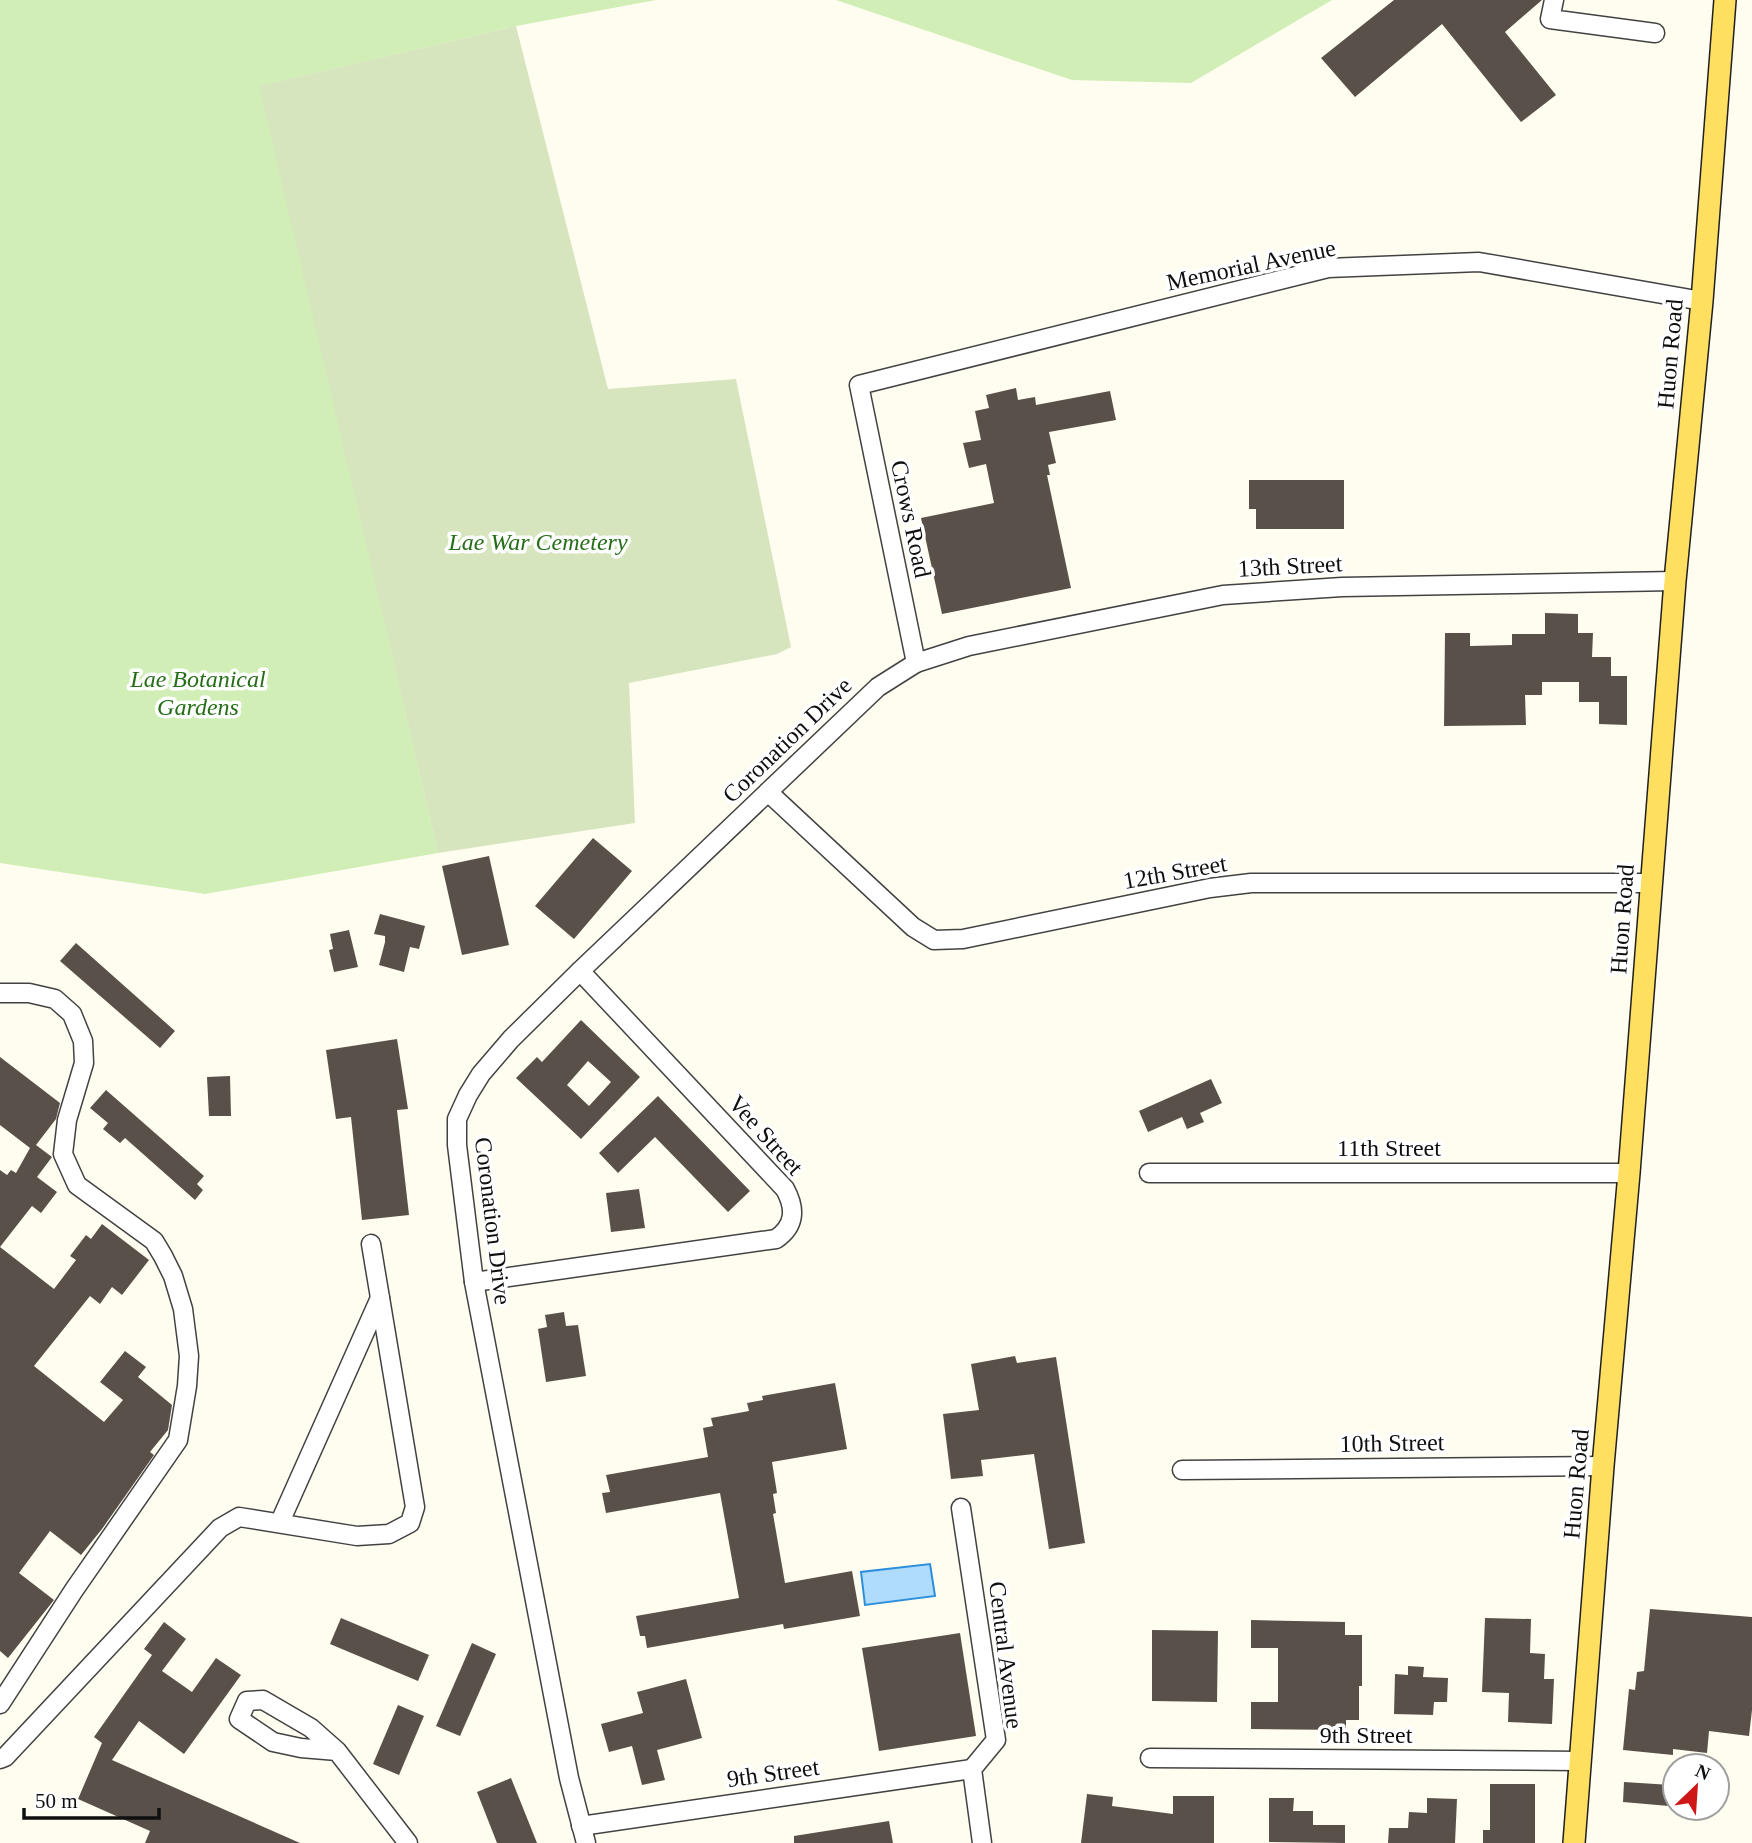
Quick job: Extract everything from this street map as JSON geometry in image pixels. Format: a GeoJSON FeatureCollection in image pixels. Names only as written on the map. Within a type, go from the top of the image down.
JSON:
{"type":"FeatureCollection","features":[{"type":"Feature","properties":{"kind":"main road","name":"Huon Road"},"geometry":{"type":"LineString","coordinates":[[1574,1843],[1675,581],[1702,301],[1725,0]]}},
{"type":"Feature","properties":{"kind":"street"},"geometry":{"type":"LineString","coordinates":[[1554,0],[1550,19],[1655,33]]}},
{"type":"Feature","properties":{"kind":"street","name":"Memorial Avenue"},"geometry":{"type":"LineString","coordinates":[[859,385],[1328,268],[1479,262],[1702,301]]}},
{"type":"Feature","properties":{"kind":"street","name":"Crows Road"},"geometry":{"type":"LineString","coordinates":[[859,385],[916,663]]}},
{"type":"Feature","properties":{"kind":"street","name":"13th Street"},"geometry":{"type":"LineString","coordinates":[[916,663],[969,646],[1223,595],[1342,587],[1675,581]]}},
{"type":"Feature","properties":{"kind":"street","name":"Coronation Drive"},"geometry":{"type":"LineString","coordinates":[[583,1834],[569,1778],[474,1282],[457,1145],[457,1119],[481,1074],[511,1039],[878,687],[916,663]]}},
{"type":"Feature","properties":{"kind":"street","name":"12th Street"},"geometry":{"type":"LineString","coordinates":[[768,792],[913,927],[934,940],[963,939],[1210,888],[1251,883],[1651,883]]}},
{"type":"Feature","properties":{"kind":"street","name":"Vee Street"},"geometry":{"type":"LineString","coordinates":[[474,1282],[776,1239],[788,1228],[792,1217],[791,1200],[785,1189],[580,971]]}},
{"type":"Feature","properties":{"kind":"street"},"geometry":{"type":"LineString","coordinates":[[0,993],[29,993],[55,999],[72,1014],[83,1041],[84,1063],[67,1120],[63,1154],[77,1185],[154,1241],[173,1276],[183,1309],[189,1356],[178,1440],[74,1590],[0,1704]]}},
{"type":"Feature","properties":{"kind":"street","name":"11th Street"},"geometry":{"type":"LineString","coordinates":[[1149,1173],[1629,1173]]}},
{"type":"Feature","properties":{"kind":"street"},"geometry":{"type":"LineString","coordinates":[[0,1759],[5,1757],[220,1528],[239,1517],[358,1536],[389,1534],[410,1523],[415,1507],[371,1244]]}},
{"type":"Feature","properties":{"kind":"street"},"geometry":{"type":"LineString","coordinates":[[280,1522],[380,1298]]}},
{"type":"Feature","properties":{"kind":"street","name":"10th Street"},"geometry":{"type":"LineString","coordinates":[[1182,1470],[1603,1466]]}},
{"type":"Feature","properties":{"kind":"street","name":"Central Avenue"},"geometry":{"type":"LineString","coordinates":[[961,1508],[996,1740],[972,1769]]}},
{"type":"Feature","properties":{"kind":"street"},"geometry":{"type":"LineString","coordinates":[[337,1751],[273,1742],[239,1719],[247,1701],[263,1700],[312,1728],[337,1751],[408,1843]]}},
{"type":"Feature","properties":{"kind":"street","name":"9th Street"},"geometry":{"type":"LineString","coordinates":[[1150,1758],[1581,1761]]}},
{"type":"Feature","properties":{"kind":"street"},"geometry":{"type":"LineString","coordinates":[[972,1769],[982,1843]]}},
{"type":"Feature","properties":{"kind":"street","name":"9th Street"},"geometry":{"type":"LineString","coordinates":[[583,1834],[972,1769]]}},
{"type":"Feature","properties":{"kind":"green space","name":"Lae Botanical Gardens"},"geometry":{"type":"Polygon","coordinates":[[[0,0],[656,0],[516,26],[260,86],[438,853],[205,894],[0,863],[0,0]]]}},
{"type":"Feature","properties":{"kind":"green space"},"geometry":{"type":"Polygon","coordinates":[[[836,0],[1332,0],[1191,83],[1072,80],[836,0]]]}},
{"type":"Feature","properties":{"kind":"green space","name":"Lae War Cemetery"},"geometry":{"type":"Polygon","coordinates":[[[516,26],[608,389],[736,379],[791,647],[777,654],[629,683],[635,823],[438,853],[259,86],[516,26]]]}},
{"type":"Feature","properties":{"kind":"water"},"geometry":{"type":"Polygon","coordinates":[[[930,1564],[935,1596],[865,1605],[861,1572],[930,1564]]]}},
{"type":"Feature","properties":{"kind":"building"},"geometry":{"type":"Polygon","coordinates":[[[1394,0],[1542,0],[1505,32],[1556,95],[1521,122],[1442,24],[1355,97],[1321,58],[1394,0]]]}},
{"type":"Feature","properties":{"kind":"building"},"geometry":{"type":"Polygon","coordinates":[[[1016,388],[1018,400],[1035,397],[1036,405],[1110,391],[1116,420],[1049,432],[1056,463],[1048,465],[1050,475],[1047,475],[1071,588],[942,614],[921,518],[994,503],[986,464],[969,468],[963,443],[981,440],[975,411],[989,408],[986,395],[1016,388]]]}},
{"type":"Feature","properties":{"kind":"building"},"geometry":{"type":"Polygon","coordinates":[[[1249,480],[1344,480],[1344,529],[1256,529],[1256,509],[1249,509],[1249,480]]]}},
{"type":"Feature","properties":{"kind":"building"},"geometry":{"type":"Polygon","coordinates":[[[1545,613],[1578,614],[1578,633],[1593,633],[1592,657],[1611,657],[1611,676],[1627,676],[1627,725],[1599,724],[1599,702],[1579,702],[1579,682],[1542,682],[1542,695],[1525,695],[1526,725],[1444,726],[1445,633],[1470,633],[1470,646],[1512,645],[1512,634],[1545,634],[1545,613]]]}},
{"type":"Feature","properties":{"kind":"building"},"geometry":{"type":"Polygon","coordinates":[[[593,838],[632,871],[574,939],[535,906],[593,838]]]}},
{"type":"Feature","properties":{"kind":"building"},"geometry":{"type":"Polygon","coordinates":[[[489,856],[509,945],[462,955],[442,866],[489,856]]]}},
{"type":"Feature","properties":{"kind":"building"},"geometry":{"type":"Polygon","coordinates":[[[380,914],[425,926],[419,949],[410,947],[404,972],[379,965],[385,936],[374,934],[380,914]]]}},
{"type":"Feature","properties":{"kind":"building"},"geometry":{"type":"Polygon","coordinates":[[[349,930],[358,967],[334,972],[329,950],[333,949],[330,934],[349,930]]]}},
{"type":"Feature","properties":{"kind":"building"},"geometry":{"type":"Polygon","coordinates":[[[76,943],[175,1031],[160,1048],[60,961],[76,943]]]}},
{"type":"Feature","properties":{"kind":"building"},"geometry":{"type":"Polygon","coordinates":[[[581,1020],[640,1077],[581,1139],[516,1078],[537,1057],[542,1062],[581,1020]],[[588,1061],[567,1085],[589,1106],[611,1082],[588,1061]]]}},
{"type":"Feature","properties":{"kind":"building"},"geometry":{"type":"Polygon","coordinates":[[[397,1039],[408,1109],[397,1110],[409,1215],[362,1220],[351,1117],[336,1119],[326,1050],[397,1039]]]}},
{"type":"Feature","properties":{"kind":"building"},"geometry":{"type":"Polygon","coordinates":[[[0,1057],[60,1103],[56,1119],[36,1145],[52,1157],[37,1177],[57,1192],[41,1213],[32,1206],[0,1247],[0,1170],[7,1175],[11,1170],[16,1173],[30,1148],[0,1125],[0,1057]]]}},
{"type":"Feature","properties":{"kind":"building"},"geometry":{"type":"Polygon","coordinates":[[[230,1076],[231,1116],[209,1116],[207,1077],[230,1076]]]}},
{"type":"Feature","properties":{"kind":"building"},"geometry":{"type":"Polygon","coordinates":[[[1211,1079],[1222,1103],[1200,1113],[1204,1122],[1187,1129],[1182,1117],[1148,1132],[1139,1111],[1211,1079]]]}},
{"type":"Feature","properties":{"kind":"building"},"geometry":{"type":"Polygon","coordinates":[[[106,1090],[204,1176],[197,1184],[203,1190],[195,1200],[125,1138],[120,1143],[103,1129],[108,1123],[90,1108],[106,1090]]]}},
{"type":"Feature","properties":{"kind":"building"},"geometry":{"type":"Polygon","coordinates":[[[658,1096],[750,1191],[728,1212],[655,1137],[618,1173],[599,1153],[658,1096]]]}},
{"type":"Feature","properties":{"kind":"building"},"geometry":{"type":"Polygon","coordinates":[[[639,1189],[645,1228],[611,1232],[606,1193],[639,1189]]]}},
{"type":"Feature","properties":{"kind":"building"},"geometry":{"type":"Polygon","coordinates":[[[102,1224],[149,1260],[122,1295],[112,1287],[100,1304],[90,1296],[34,1366],[104,1422],[123,1400],[100,1382],[125,1351],[146,1367],[138,1377],[172,1405],[168,1430],[150,1452],[154,1455],[81,1555],[50,1531],[19,1573],[54,1600],[8,1658],[0,1651],[0,1247],[54,1289],[76,1260],[70,1256],[86,1235],[91,1239],[102,1224]]]}},
{"type":"Feature","properties":{"kind":"building"},"geometry":{"type":"Polygon","coordinates":[[[564,1312],[566,1326],[578,1325],[586,1376],[546,1382],[538,1329],[547,1327],[545,1315],[564,1312]]]}},
{"type":"Feature","properties":{"kind":"building"},"geometry":{"type":"Polygon","coordinates":[[[1015,1356],[1017,1363],[1056,1357],[1085,1543],[1049,1549],[1034,1454],[981,1460],[983,1476],[951,1479],[943,1414],[979,1410],[971,1364],[1015,1356]]]}},
{"type":"Feature","properties":{"kind":"building"},"geometry":{"type":"Polygon","coordinates":[[[835,1383],[847,1449],[772,1462],[777,1493],[773,1494],[776,1513],[773,1514],[785,1583],[852,1571],[860,1616],[784,1629],[783,1624],[647,1648],[645,1636],[640,1636],[636,1616],[739,1598],[720,1493],[606,1513],[602,1493],[610,1492],[606,1475],[708,1457],[703,1428],[713,1426],[711,1418],[749,1411],[747,1403],[763,1400],[762,1396],[835,1383]]]}},
{"type":"Feature","properties":{"kind":"building"},"geometry":{"type":"Polygon","coordinates":[[[1650,1609],[1752,1617],[1752,1710],[1749,1736],[1709,1731],[1707,1752],[1673,1749],[1673,1752],[1661,1754],[1623,1750],[1629,1689],[1635,1690],[1637,1672],[1644,1671],[1650,1609]]]}},
{"type":"Feature","properties":{"kind":"building"},"geometry":{"type":"Polygon","coordinates":[[[341,1618],[429,1655],[418,1681],[330,1644],[341,1618]]]}},
{"type":"Feature","properties":{"kind":"building"},"geometry":{"type":"Polygon","coordinates":[[[1485,1618],[1531,1619],[1530,1653],[1545,1654],[1544,1679],[1554,1679],[1552,1724],[1508,1722],[1509,1693],[1482,1692],[1485,1618]]]}},
{"type":"Feature","properties":{"kind":"building"},"geometry":{"type":"Polygon","coordinates":[[[1251,1620],[1345,1622],[1345,1635],[1362,1635],[1359,1720],[1346,1720],[1346,1730],[1251,1729],[1251,1702],[1278,1702],[1278,1648],[1251,1648],[1251,1620]]]}},
{"type":"Feature","properties":{"kind":"building"},"geometry":{"type":"Polygon","coordinates":[[[164,1622],[186,1639],[162,1671],[192,1692],[216,1658],[241,1675],[184,1754],[139,1721],[112,1760],[300,1843],[145,1843],[150,1831],[78,1799],[102,1743],[94,1737],[152,1655],[144,1649],[164,1622]]]}},
{"type":"Feature","properties":{"kind":"building"},"geometry":{"type":"Polygon","coordinates":[[[1152,1630],[1218,1631],[1217,1702],[1152,1701],[1152,1630]]]}},
{"type":"Feature","properties":{"kind":"building"},"geometry":{"type":"Polygon","coordinates":[[[960,1633],[976,1736],[879,1751],[862,1648],[960,1633]]]}},
{"type":"Feature","properties":{"kind":"building"},"geometry":{"type":"Polygon","coordinates":[[[472,1643],[496,1654],[460,1736],[436,1726],[472,1643]]]}},
{"type":"Feature","properties":{"kind":"building"},"geometry":{"type":"Polygon","coordinates":[[[1408,1666],[1424,1667],[1423,1677],[1448,1678],[1447,1702],[1434,1702],[1433,1715],[1394,1714],[1395,1674],[1408,1675],[1408,1666]]]}},
{"type":"Feature","properties":{"kind":"building"},"geometry":{"type":"Polygon","coordinates":[[[686,1679],[702,1738],[657,1750],[665,1780],[642,1785],[632,1746],[609,1752],[601,1724],[643,1713],[637,1692],[686,1679]]]}},
{"type":"Feature","properties":{"kind":"building"},"geometry":{"type":"Polygon","coordinates":[[[398,1705],[424,1716],[399,1775],[373,1764],[398,1705]]]}},
{"type":"Feature","properties":{"kind":"building"},"geometry":{"type":"Polygon","coordinates":[[[511,1778],[537,1843],[497,1843],[477,1792],[511,1778]]]}},
{"type":"Feature","properties":{"kind":"building"},"geometry":{"type":"Polygon","coordinates":[[[1624,1782],[1661,1784],[1661,1805],[1623,1802],[1624,1782]]]}},
{"type":"Feature","properties":{"kind":"building"},"geometry":{"type":"Polygon","coordinates":[[[1490,1784],[1535,1784],[1535,1843],[1483,1843],[1483,1830],[1490,1830],[1490,1784]]]}},
{"type":"Feature","properties":{"kind":"building"},"geometry":{"type":"Polygon","coordinates":[[[1087,1794],[1113,1797],[1112,1806],[1173,1814],[1173,1796],[1214,1796],[1214,1843],[1081,1843],[1087,1794]]]}},
{"type":"Feature","properties":{"kind":"building"},"geometry":{"type":"Polygon","coordinates":[[[1269,1798],[1294,1798],[1293,1811],[1313,1811],[1313,1825],[1345,1825],[1345,1843],[1269,1842],[1269,1798]]]}},
{"type":"Feature","properties":{"kind":"building"},"geometry":{"type":"Polygon","coordinates":[[[1427,1798],[1457,1799],[1455,1843],[1388,1843],[1389,1828],[1408,1828],[1409,1812],[1427,1813],[1427,1798]]]}},
{"type":"Feature","properties":{"kind":"building"},"geometry":{"type":"Polygon","coordinates":[[[889,1821],[893,1843],[794,1843],[794,1836],[889,1821]]]}}]}
